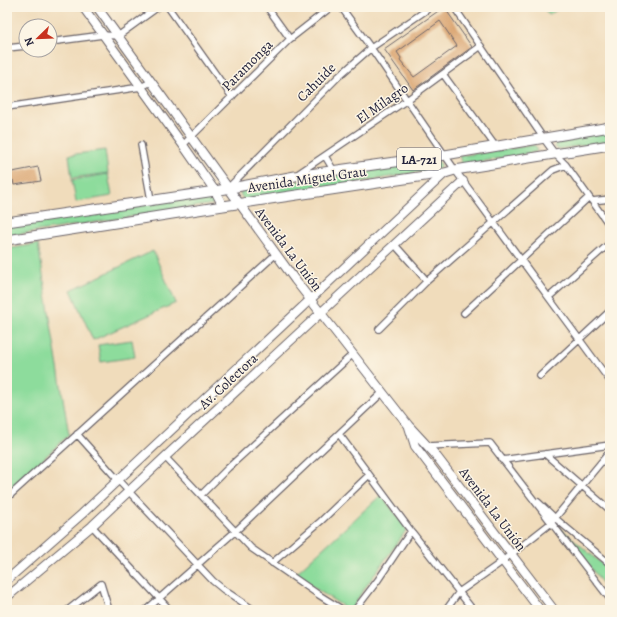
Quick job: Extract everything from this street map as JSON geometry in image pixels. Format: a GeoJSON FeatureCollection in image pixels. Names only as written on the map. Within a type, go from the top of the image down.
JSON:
{"type":"FeatureCollection","features":[{"type":"Feature","properties":{"kind":"main road","name":"Avenida Miguel Grau"},"geometry":{"type":"LineString","coordinates":[[7,222],[215,191],[295,176],[496,147],[610,127]]}},
{"type":"Feature","properties":{"kind":"main road","name":"Avenida Miguel Grau"},"geometry":{"type":"LineString","coordinates":[[7,240],[239,203],[445,173],[455,170],[610,145]]}},
{"type":"Feature","properties":{"kind":"street"},"geometry":{"type":"LineString","coordinates":[[83,7],[183,145],[215,191],[223,206]]}},
{"type":"Feature","properties":{"kind":"street","name":"Avenida La Unión"},"geometry":{"type":"LineString","coordinates":[[97,7],[190,137],[321,314],[409,426],[427,446],[554,610]]}},
{"type":"Feature","properties":{"kind":"street"},"geometry":{"type":"LineString","coordinates":[[58,41],[103,35],[118,36],[158,7]]}},
{"type":"Feature","properties":{"kind":"street"},"geometry":{"type":"LineString","coordinates":[[168,7],[232,96]]}},
{"type":"Feature","properties":{"kind":"street"},"geometry":{"type":"LineString","coordinates":[[267,7],[290,39]]}},
{"type":"Feature","properties":{"kind":"street","name":"Paramonga"},"geometry":{"type":"LineString","coordinates":[[183,145],[290,39],[331,7]]}},
{"type":"Feature","properties":{"kind":"street"},"geometry":{"type":"LineString","coordinates":[[341,7],[372,48],[455,170],[610,381]]}},
{"type":"Feature","properties":{"kind":"street","name":"Cahuide"},"geometry":{"type":"LineString","coordinates":[[228,188],[339,76],[372,48],[431,7]]}},
{"type":"Feature","properties":{"kind":"street"},"geometry":{"type":"LineString","coordinates":[[454,7],[544,139],[555,154],[566,165],[610,226]]}},
{"type":"Feature","properties":{"kind":"street","name":"El Milagro"},"geometry":{"type":"LineString","coordinates":[[295,176],[407,100],[481,46]]}},
{"type":"Feature","properties":{"kind":"street"},"geometry":{"type":"LineString","coordinates":[[7,48],[18,47]]}},
{"type":"Feature","properties":{"kind":"street"},"geometry":{"type":"LineString","coordinates":[[443,74],[496,147]]}},
{"type":"Feature","properties":{"kind":"street"},"geometry":{"type":"LineString","coordinates":[[7,107],[141,87],[151,82]]}},
{"type":"Feature","properties":{"kind":"street"},"geometry":{"type":"LineString","coordinates":[[141,145],[151,200]]}},
{"type":"Feature","properties":{"kind":"street"},"geometry":{"type":"LineString","coordinates":[[325,156],[334,171]]}},
{"type":"Feature","properties":{"kind":"street"},"geometry":{"type":"LineString","coordinates":[[378,329],[427,281],[553,170],[566,165]]}},
{"type":"Feature","properties":{"kind":"street","name":"Av. Colectora"},"geometry":{"type":"LineString","coordinates":[[7,580],[82,514],[445,173]]}},
{"type":"Feature","properties":{"kind":"street","name":"Av. Colectora"},"geometry":{"type":"LineString","coordinates":[[7,597],[92,526],[463,181]]}},
{"type":"Feature","properties":{"kind":"street"},"geometry":{"type":"LineString","coordinates":[[464,313],[521,260],[591,199],[610,199]]}},
{"type":"Feature","properties":{"kind":"street"},"geometry":{"type":"LineString","coordinates":[[549,297],[610,243]]}},
{"type":"Feature","properties":{"kind":"street"},"geometry":{"type":"LineString","coordinates":[[395,245],[427,281]]}},
{"type":"Feature","properties":{"kind":"street"},"geometry":{"type":"LineString","coordinates":[[7,498],[276,254]]}},
{"type":"Feature","properties":{"kind":"street"},"geometry":{"type":"LineString","coordinates":[[540,376],[610,311]]}},
{"type":"Feature","properties":{"kind":"street"},"geometry":{"type":"LineString","coordinates":[[201,495],[228,468],[353,354]]}},
{"type":"Feature","properties":{"kind":"street"},"geometry":{"type":"LineString","coordinates":[[146,610],[235,532],[383,392]]}},
{"type":"Feature","properties":{"kind":"street","name":"Avenida La Unión"},"geometry":{"type":"LineString","coordinates":[[409,426],[415,446],[540,610]]}},
{"type":"Feature","properties":{"kind":"street"},"geometry":{"type":"LineString","coordinates":[[77,434],[198,565],[224,590],[254,610]]}},
{"type":"Feature","properties":{"kind":"street"},"geometry":{"type":"LineString","coordinates":[[339,434],[411,531],[473,610]]}},
{"type":"Feature","properties":{"kind":"street"},"geometry":{"type":"LineString","coordinates":[[427,446],[490,443],[525,489],[553,520],[610,599]]}},
{"type":"Feature","properties":{"kind":"street"},"geometry":{"type":"LineString","coordinates":[[502,460],[610,445]]}},
{"type":"Feature","properties":{"kind":"street"},"geometry":{"type":"LineString","coordinates":[[446,610],[459,592],[503,561],[553,520],[582,485],[609,456],[601,446]]}},
{"type":"Feature","properties":{"kind":"street"},"geometry":{"type":"LineString","coordinates":[[545,454],[610,510]]}},
{"type":"Feature","properties":{"kind":"street"},"geometry":{"type":"LineString","coordinates":[[165,457],[251,548],[343,610]]}},
{"type":"Feature","properties":{"kind":"street"},"geometry":{"type":"LineString","coordinates":[[272,563],[321,521],[369,475]]}},
{"type":"Feature","properties":{"kind":"street"},"geometry":{"type":"LineString","coordinates":[[553,520],[610,564]]}},
{"type":"Feature","properties":{"kind":"street"},"geometry":{"type":"LineString","coordinates":[[92,526],[170,610]]}},
{"type":"Feature","properties":{"kind":"street"},"geometry":{"type":"LineString","coordinates":[[355,610],[378,580],[411,531]]}},
{"type":"Feature","properties":{"kind":"street"},"geometry":{"type":"LineString","coordinates":[[68,610],[101,584],[109,610]]}},
{"type":"Feature","properties":{"kind":"green space"},"geometry":{"type":"Polygon","coordinates":[[[543,7],[561,7],[549,15],[543,7]]]}},
{"type":"Feature","properties":{"kind":"green space"},"geometry":{"type":"Polygon","coordinates":[[[610,131],[610,141],[558,149],[555,147],[556,141],[610,131]]]}},
{"type":"Feature","properties":{"kind":"green space"},"geometry":{"type":"Polygon","coordinates":[[[534,145],[537,149],[536,152],[462,165],[459,156],[534,145]]]}},
{"type":"Feature","properties":{"kind":"green space"},"geometry":{"type":"Polygon","coordinates":[[[105,150],[108,173],[72,178],[69,155],[105,150]]]}},
{"type":"Feature","properties":{"kind":"green space"},"geometry":{"type":"Polygon","coordinates":[[[437,160],[441,165],[438,169],[245,201],[240,194],[242,190],[437,160]]]}},
{"type":"Feature","properties":{"kind":"green space"},"geometry":{"type":"Polygon","coordinates":[[[108,174],[112,196],[76,202],[72,180],[108,174]]]}},
{"type":"Feature","properties":{"kind":"green space"},"geometry":{"type":"Polygon","coordinates":[[[213,193],[216,201],[213,204],[7,236],[7,224],[213,193]]]}},
{"type":"Feature","properties":{"kind":"green space"},"geometry":{"type":"Polygon","coordinates":[[[38,244],[69,435],[7,492],[7,249],[38,244]]]}},
{"type":"Feature","properties":{"kind":"green space"},"geometry":{"type":"Polygon","coordinates":[[[153,251],[176,303],[93,340],[71,290],[153,251]]]}},
{"type":"Feature","properties":{"kind":"green space"},"geometry":{"type":"Polygon","coordinates":[[[132,340],[135,357],[101,362],[98,345],[132,340]]]}},
{"type":"Feature","properties":{"kind":"green space"},"geometry":{"type":"Polygon","coordinates":[[[381,495],[407,528],[351,610],[349,610],[294,575],[381,495]]]}},
{"type":"Feature","properties":{"kind":"green space"},"geometry":{"type":"Polygon","coordinates":[[[558,526],[610,571],[610,593],[558,526]]]}},
{"type":"Feature","properties":{"kind":"building"},"geometry":{"type":"Polygon","coordinates":[[[444,7],[472,47],[413,90],[384,49],[444,7]],[[440,21],[397,52],[401,58],[400,60],[414,77],[457,46],[440,21]]]}},
{"type":"Feature","properties":{"kind":"building"},"geometry":{"type":"Polygon","coordinates":[[[38,167],[41,181],[14,185],[13,180],[7,181],[7,173],[38,167]]]}}]}
